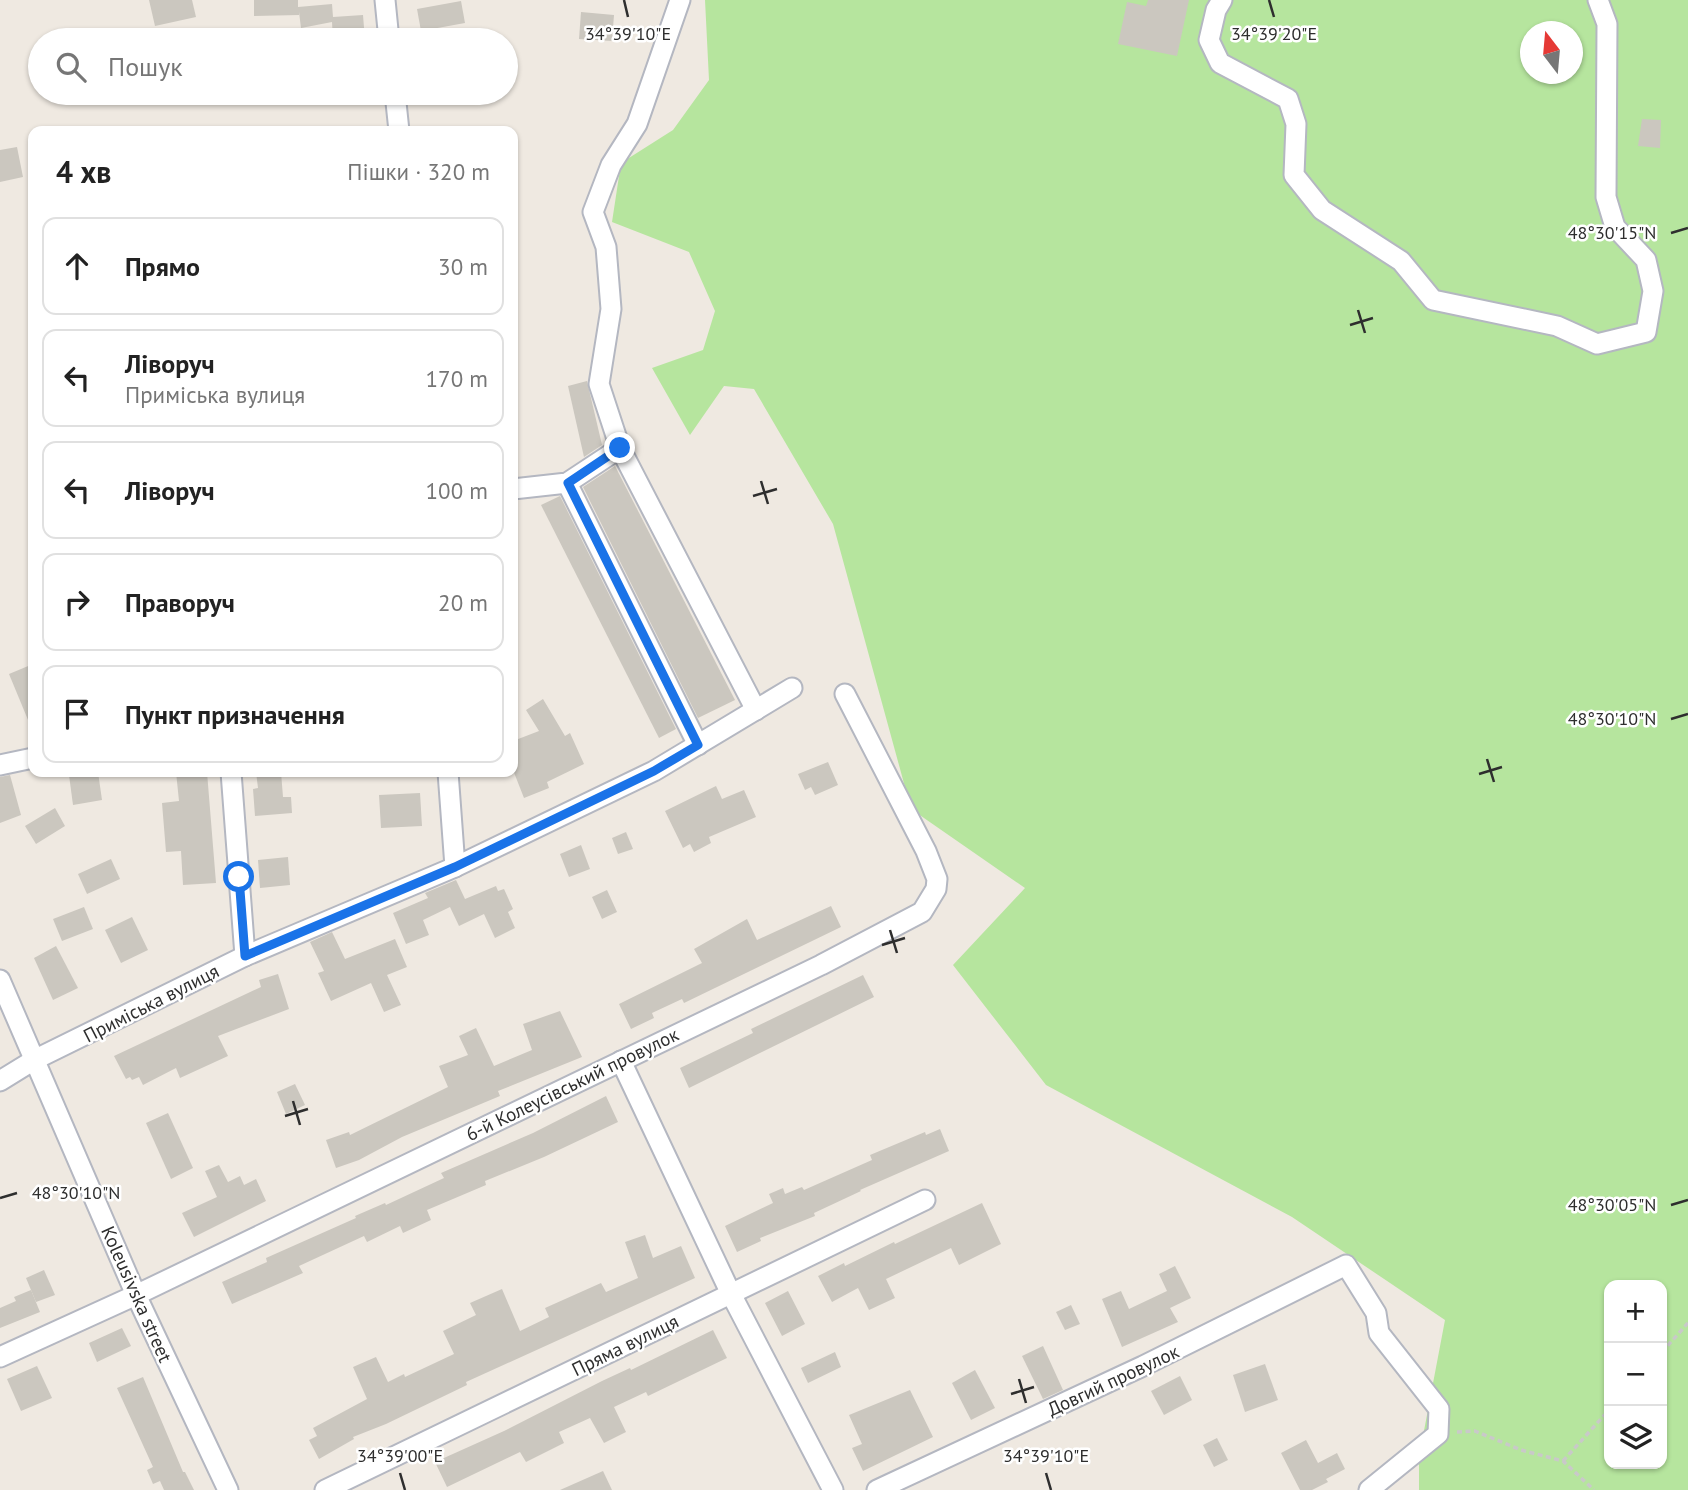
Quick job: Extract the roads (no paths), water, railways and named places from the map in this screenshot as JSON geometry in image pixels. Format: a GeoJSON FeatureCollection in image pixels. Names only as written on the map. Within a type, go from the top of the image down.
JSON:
{"type":"FeatureCollection","features":[{"type":"Feature","properties":{"kind":"street"},"geometry":{"type":"LineString","coordinates":[[385,0],[388,28]]}},
{"type":"Feature","properties":{"kind":"street"},"geometry":{"type":"LineString","coordinates":[[680,0],[637,124],[611,164],[593,212],[606,247],[611,309],[599,384],[620,448],[756,710]]}},
{"type":"Feature","properties":{"kind":"street"},"geometry":{"type":"LineString","coordinates":[[1222,0],[1216,9],[1209,40],[1220,63],[1288,99],[1296,124],[1294,175],[1322,210],[1401,261],[1433,300],[1556,326],[1597,344],[1646,332],[1653,291],[1646,260],[1615,227],[1606,197],[1607,24],[1598,0]]}},
{"type":"Feature","properties":{"kind":"street"},"geometry":{"type":"LineString","coordinates":[[396,105],[398,126]]}},
{"type":"Feature","properties":{"kind":"street"},"geometry":{"type":"LineString","coordinates":[[518,488],[568,483],[620,448]]}},
{"type":"Feature","properties":{"kind":"street"},"geometry":{"type":"LineString","coordinates":[[568,483],[698,745]]}},
{"type":"Feature","properties":{"kind":"street","name":"Приміська вулиця"},"geometry":{"type":"LineString","coordinates":[[0,1081],[34,1060],[245,956],[455,867],[654,771],[792,688]]}},
{"type":"Feature","properties":{"kind":"street","name":"6-й Колеусівський провулок"},"geometry":{"type":"LineString","coordinates":[[0,1357],[136,1295],[821,965],[922,912],[936,889],[937,879],[926,851],[845,694]]}},
{"type":"Feature","properties":{"kind":"street"},"geometry":{"type":"LineString","coordinates":[[0,765],[28,759]]}},
{"type":"Feature","properties":{"kind":"street"},"geometry":{"type":"LineString","coordinates":[[231,777],[245,956]]}},
{"type":"Feature","properties":{"kind":"street"},"geometry":{"type":"LineString","coordinates":[[448,777],[455,867]]}},
{"type":"Feature","properties":{"kind":"street","name":"Koleusivska street"},"geometry":{"type":"LineString","coordinates":[[0,980],[136,1295],[228,1490]]}},
{"type":"Feature","properties":{"kind":"street"},"geometry":{"type":"LineString","coordinates":[[621,1061],[731,1294],[832,1490]]}},
{"type":"Feature","properties":{"kind":"street","name":"Пряма вулиця"},"geometry":{"type":"LineString","coordinates":[[326,1490],[925,1200]]}},
{"type":"Feature","properties":{"kind":"street","name":"Довгий провулок"},"geometry":{"type":"LineString","coordinates":[[877,1490],[1143,1367],[1346,1265],[1376,1313],[1379,1333],[1439,1409],[1438,1434],[1371,1489]]}}]}
